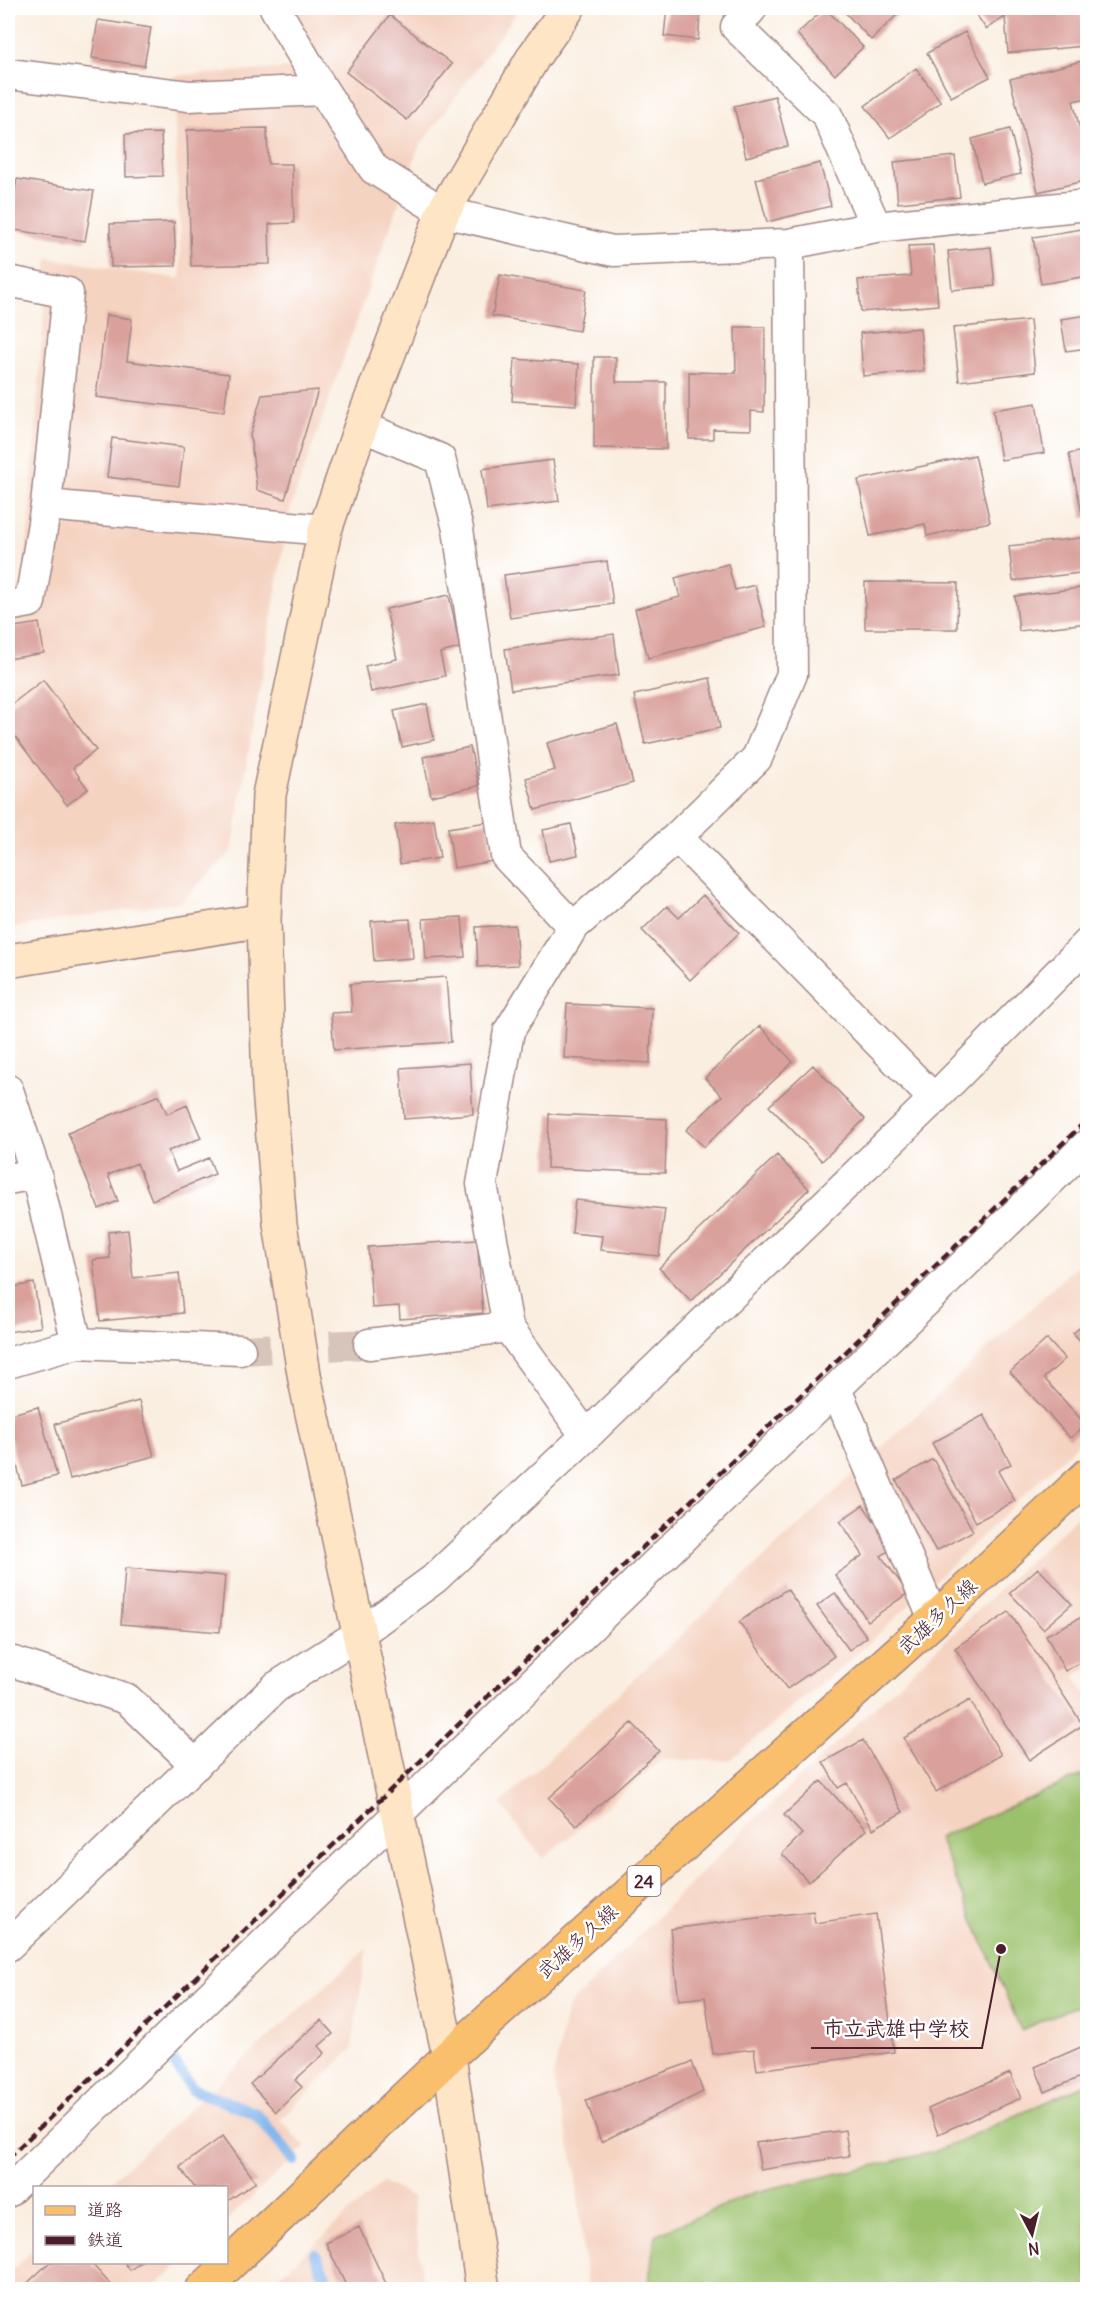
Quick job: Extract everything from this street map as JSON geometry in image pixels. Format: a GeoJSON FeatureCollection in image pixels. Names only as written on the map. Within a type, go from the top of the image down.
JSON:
{"type":"FeatureCollection","features":[{"type":"Feature","properties":{"kind":"main road","name":"武雄多久線"},"geometry":{"type":"LineString","coordinates":[[202,2289],[449,2056],[934,1620],[1088,1475]]}},
{"type":"Feature","properties":{"kind":"street"},"geometry":{"type":"LineString","coordinates":[[275,8],[323,90],[374,169],[443,213],[613,250],[789,244],[876,227],[1088,205]]}},
{"type":"Feature","properties":{"kind":"street"},"geometry":{"type":"LineString","coordinates":[[483,2289],[449,2056],[305,1380],[280,1224],[269,1088],[264,920],[269,795],[325,530],[361,426],[443,213],[534,56],[568,8]]}},
{"type":"Feature","properties":{"kind":"street"},"geometry":{"type":"LineString","coordinates":[[752,8],[736,27],[827,115],[876,227]]}},
{"type":"Feature","properties":{"kind":"street"},"geometry":{"type":"LineString","coordinates":[[8,74],[189,96],[323,90]]}},
{"type":"Feature","properties":{"kind":"street"},"geometry":{"type":"LineString","coordinates":[[586,1436],[508,1327],[482,1184],[509,1031],[573,927],[677,837],[757,758],[792,674],[789,244]]}},
{"type":"Feature","properties":{"kind":"street"},"geometry":{"type":"LineString","coordinates":[[8,281],[68,293],[46,505],[30,602],[8,606]]}},
{"type":"Feature","properties":{"kind":"street"},"geometry":{"type":"LineString","coordinates":[[361,426],[440,459],[458,529],[506,856],[573,927]]}},
{"type":"Feature","properties":{"kind":"street"},"geometry":{"type":"LineString","coordinates":[[46,505],[325,530]]}},
{"type":"Feature","properties":{"kind":"street"},"geometry":{"type":"LineString","coordinates":[[677,837],[934,1099]]}},
{"type":"Feature","properties":{"kind":"street"},"geometry":{"type":"LineString","coordinates":[[8,961],[264,920]]}},
{"type":"Feature","properties":{"kind":"street"},"geometry":{"type":"LineString","coordinates":[[8,1946],[276,1688],[359,1634],[434,1579],[586,1436],[934,1099],[1088,943]]}},
{"type":"Feature","properties":{"kind":"street"},"geometry":{"type":"LineString","coordinates":[[8,1090],[36,1174],[76,1343]]}},
{"type":"Feature","properties":{"kind":"street"},"geometry":{"type":"LineString","coordinates":[[8,2192],[1088,1144]]}},
{"type":"Feature","properties":{"kind":"street"},"geometry":{"type":"LineString","coordinates":[[8,1179],[36,1174]]}},
{"type":"Feature","properties":{"kind":"street"},"geometry":{"type":"LineString","coordinates":[[369,1344],[508,1327]]}},
{"type":"Feature","properties":{"kind":"street"},"geometry":{"type":"LineString","coordinates":[[8,1363],[76,1343],[240,1350]]}},
{"type":"Feature","properties":{"kind":"street"},"geometry":{"type":"LineString","coordinates":[[836,1389],[934,1620]]}},
{"type":"Feature","properties":{"kind":"street"},"geometry":{"type":"LineString","coordinates":[[14,1662],[127,1699],[196,1765]]}},
{"type":"Feature","properties":{"kind":"shaded area"},"geometry":{"type":"Polygon","coordinates":[[[262,8],[520,8],[418,149],[290,509],[232,851],[181,902],[8,928],[8,590],[24,587],[48,258],[181,279],[173,76],[291,68],[262,8]]]}},
{"type":"Feature","properties":{"kind":"shaded area"},"geometry":{"type":"Polygon","coordinates":[[[1087,1256],[1087,1435],[865,1647],[729,1761],[662,1759],[543,1859],[500,1804],[1087,1256]]]}},
{"type":"Feature","properties":{"kind":"shaded area"},"geometry":{"type":"Polygon","coordinates":[[[1087,1507],[1087,1669],[1075,1676],[1088,1698],[1087,2289],[587,2289],[575,2168],[553,2078],[567,2007],[749,1825],[1087,1507]]]}},
{"type":"Feature","properties":{"kind":"shaded area"},"geometry":{"type":"Polygon","coordinates":[[[367,1948],[352,2049],[280,2120],[305,2147],[228,2219],[228,2186],[105,2186],[367,1948]]]}},
{"type":"Feature","properties":{"kind":"shaded area"},"geometry":{"type":"Polygon","coordinates":[[[383,2182],[412,2197],[424,2289],[264,2290],[383,2182]]]}},
{"type":"Feature","properties":{"kind":"shaded area"},"geometry":{"type":"Polygon","coordinates":[[[33,2250],[33,2264],[180,2264],[152,2289],[8,2289],[8,2274],[33,2250]]]}},
{"type":"Feature","properties":{"kind":"green space"},"geometry":{"type":"Polygon","coordinates":[[[1087,1773],[1087,2001],[1021,2030],[938,1838],[1087,1773]]]}},
{"type":"Feature","properties":{"kind":"green space"},"geometry":{"type":"Polygon","coordinates":[[[1087,2084],[1087,2289],[648,2289],[655,2235],[755,2192],[934,2152],[1087,2084]]]}},
{"type":"Feature","properties":{"kind":"building"},"geometry":{"type":"Polygon","coordinates":[[[667,8],[701,8],[698,40],[664,36],[667,8]]]}},
{"type":"Feature","properties":{"kind":"building"},"geometry":{"type":"Polygon","coordinates":[[[825,8],[863,47],[835,75],[797,34],[825,8]]]}},
{"type":"Feature","properties":{"kind":"building"},"geometry":{"type":"Polygon","coordinates":[[[841,8],[904,8],[871,40],[841,8]]]}},
{"type":"Feature","properties":{"kind":"building"},"geometry":{"type":"Polygon","coordinates":[[[972,8],[1011,8],[1014,11],[1081,8],[1085,46],[1008,53],[1005,17],[986,29],[972,8]]]}},
{"type":"Feature","properties":{"kind":"building"},"geometry":{"type":"Polygon","coordinates":[[[390,15],[452,64],[407,120],[346,72],[390,15]]]}},
{"type":"Feature","properties":{"kind":"building"},"geometry":{"type":"Polygon","coordinates":[[[98,20],[151,28],[144,66],[92,58],[98,20]]]}},
{"type":"Feature","properties":{"kind":"building"},"geometry":{"type":"Polygon","coordinates":[[[965,32],[990,77],[951,97],[927,53],[965,32]]]}},
{"type":"Feature","properties":{"kind":"building"},"geometry":{"type":"Polygon","coordinates":[[[1086,60],[1088,98],[1073,101],[1088,162],[1088,180],[1038,192],[1010,79],[1086,60]]]}},
{"type":"Feature","properties":{"kind":"building"},"geometry":{"type":"Polygon","coordinates":[[[916,68],[941,102],[890,138],[865,106],[916,68]]]}},
{"type":"Feature","properties":{"kind":"building"},"geometry":{"type":"Polygon","coordinates":[[[775,96],[788,146],[746,157],[734,106],[775,96]]]}},
{"type":"Feature","properties":{"kind":"building"},"geometry":{"type":"Polygon","coordinates":[[[267,128],[268,164],[292,164],[294,223],[269,224],[270,264],[191,266],[187,130],[267,128]]]}},
{"type":"Feature","properties":{"kind":"building"},"geometry":{"type":"Polygon","coordinates":[[[1010,129],[1021,174],[982,183],[972,139],[1010,129]]]}},
{"type":"Feature","properties":{"kind":"building"},"geometry":{"type":"Polygon","coordinates":[[[161,133],[163,176],[126,177],[125,134],[161,133]]]}},
{"type":"Feature","properties":{"kind":"building"},"geometry":{"type":"Polygon","coordinates":[[[955,156],[960,197],[898,203],[894,162],[955,156]]]}},
{"type":"Feature","properties":{"kind":"building"},"geometry":{"type":"Polygon","coordinates":[[[820,163],[831,206],[767,222],[756,179],[820,163]]]}},
{"type":"Feature","properties":{"kind":"building"},"geometry":{"type":"Polygon","coordinates":[[[17,179],[94,191],[85,241],[8,229],[17,179]]]}},
{"type":"Feature","properties":{"kind":"building"},"geometry":{"type":"Polygon","coordinates":[[[174,222],[176,266],[111,267],[110,224],[174,222]]]}},
{"type":"Feature","properties":{"kind":"building"},"geometry":{"type":"Polygon","coordinates":[[[1088,228],[1088,276],[1041,284],[1033,237],[1088,228]]]}},
{"type":"Feature","properties":{"kind":"building"},"geometry":{"type":"Polygon","coordinates":[[[933,245],[938,305],[861,312],[858,280],[911,276],[908,246],[933,245]]]}},
{"type":"Feature","properties":{"kind":"building"},"geometry":{"type":"Polygon","coordinates":[[[991,247],[995,286],[952,290],[948,251],[991,247]]]}},
{"type":"Feature","properties":{"kind":"building"},"geometry":{"type":"Polygon","coordinates":[[[500,275],[586,290],[579,331],[492,316],[500,275]]]}},
{"type":"Feature","properties":{"kind":"building"},"geometry":{"type":"Polygon","coordinates":[[[106,315],[132,319],[127,361],[229,374],[224,412],[96,397],[106,315]]]}},
{"type":"Feature","properties":{"kind":"building"},"geometry":{"type":"Polygon","coordinates":[[[1088,315],[1088,348],[1066,351],[1061,319],[1088,315]]]}},
{"type":"Feature","properties":{"kind":"building"},"geometry":{"type":"Polygon","coordinates":[[[1030,320],[1035,372],[959,381],[953,328],[1030,320]]]}},
{"type":"Feature","properties":{"kind":"building"},"geometry":{"type":"Polygon","coordinates":[[[735,327],[765,327],[764,412],[751,411],[751,430],[713,429],[713,439],[689,439],[689,372],[736,373],[735,327]]]}},
{"type":"Feature","properties":{"kind":"building"},"geometry":{"type":"Polygon","coordinates":[[[920,328],[924,371],[863,376],[860,333],[920,328]]]}},
{"type":"Feature","properties":{"kind":"building"},"geometry":{"type":"Polygon","coordinates":[[[594,357],[616,357],[616,382],[666,382],[666,449],[594,448],[594,357]]]}},
{"type":"Feature","properties":{"kind":"building"},"geometry":{"type":"Polygon","coordinates":[[[515,359],[579,364],[576,405],[512,401],[515,359]]]}},
{"type":"Feature","properties":{"kind":"building"},"geometry":{"type":"Polygon","coordinates":[[[318,390],[285,499],[257,490],[250,435],[262,395],[318,390]]]}},
{"type":"Feature","properties":{"kind":"building"},"geometry":{"type":"Polygon","coordinates":[[[1036,403],[1044,453],[1001,460],[993,410],[1036,403]]]}},
{"type":"Feature","properties":{"kind":"building"},"geometry":{"type":"Polygon","coordinates":[[[112,438],[184,447],[179,486],[107,477],[112,438]]]}},
{"type":"Feature","properties":{"kind":"building"},"geometry":{"type":"Polygon","coordinates":[[[1088,450],[1088,517],[1083,518],[1069,454],[1088,450]]]}},
{"type":"Feature","properties":{"kind":"building"},"geometry":{"type":"Polygon","coordinates":[[[975,455],[990,522],[927,536],[925,524],[870,536],[858,480],[975,455]]]}},
{"type":"Feature","properties":{"kind":"building"},"geometry":{"type":"Polygon","coordinates":[[[553,460],[559,501],[487,510],[482,469],[553,460]]]}},
{"type":"Feature","properties":{"kind":"building"},"geometry":{"type":"Polygon","coordinates":[[[1088,537],[1088,572],[1013,581],[1009,546],[1088,537]]]}},
{"type":"Feature","properties":{"kind":"building"},"geometry":{"type":"Polygon","coordinates":[[[607,561],[613,604],[510,618],[504,575],[607,561]]]}},
{"type":"Feature","properties":{"kind":"building"},"geometry":{"type":"Polygon","coordinates":[[[728,564],[735,590],[755,585],[766,627],[648,658],[635,609],[680,597],[675,578],[728,564]]]}},
{"type":"Feature","properties":{"kind":"building"},"geometry":{"type":"Polygon","coordinates":[[[865,582],[958,583],[957,629],[865,629],[865,582]]]}},
{"type":"Feature","properties":{"kind":"building"},"geometry":{"type":"Polygon","coordinates":[[[1088,587],[1088,623],[1019,631],[1015,596],[1088,587]]]}},
{"type":"Feature","properties":{"kind":"building"},"geometry":{"type":"Polygon","coordinates":[[[449,595],[460,648],[440,653],[445,676],[371,692],[365,666],[397,659],[386,609],[449,595]]]}},
{"type":"Feature","properties":{"kind":"building"},"geometry":{"type":"Polygon","coordinates":[[[39,623],[44,653],[8,659],[8,628],[39,623]]]}},
{"type":"Feature","properties":{"kind":"building"},"geometry":{"type":"Polygon","coordinates":[[[614,634],[619,675],[511,690],[505,649],[614,634]]]}},
{"type":"Feature","properties":{"kind":"building"},"geometry":{"type":"Polygon","coordinates":[[[710,678],[720,728],[645,744],[634,695],[710,678]]]}},
{"type":"Feature","properties":{"kind":"building"},"geometry":{"type":"Polygon","coordinates":[[[43,680],[96,750],[73,768],[88,789],[67,805],[8,727],[8,707],[43,680]]]}},
{"type":"Feature","properties":{"kind":"building"},"geometry":{"type":"Polygon","coordinates":[[[427,704],[434,740],[402,747],[394,711],[427,704]]]}},
{"type":"Feature","properties":{"kind":"building"},"geometry":{"type":"Polygon","coordinates":[[[617,724],[633,783],[535,810],[526,778],[555,770],[547,743],[617,724]]]}},
{"type":"Feature","properties":{"kind":"building"},"geometry":{"type":"Polygon","coordinates":[[[470,747],[479,786],[431,796],[423,757],[470,747]]]}},
{"type":"Feature","properties":{"kind":"building"},"geometry":{"type":"Polygon","coordinates":[[[434,819],[440,858],[400,864],[395,825],[434,819]]]}},
{"type":"Feature","properties":{"kind":"building"},"geometry":{"type":"Polygon","coordinates":[[[487,822],[493,861],[454,868],[448,828],[487,822]]]}},
{"type":"Feature","properties":{"kind":"building"},"geometry":{"type":"Polygon","coordinates":[[[571,824],[578,855],[549,861],[543,830],[571,824]]]}},
{"type":"Feature","properties":{"kind":"building"},"geometry":{"type":"Polygon","coordinates":[[[703,895],[739,933],[690,980],[642,930],[667,906],[679,918],[703,895]]]}},
{"type":"Feature","properties":{"kind":"building"},"geometry":{"type":"Polygon","coordinates":[[[462,917],[465,957],[426,959],[423,919],[462,917]]]}},
{"type":"Feature","properties":{"kind":"building"},"geometry":{"type":"Polygon","coordinates":[[[410,919],[413,958],[374,961],[371,921],[410,919]]]}},
{"type":"Feature","properties":{"kind":"building"},"geometry":{"type":"Polygon","coordinates":[[[515,925],[518,965],[478,967],[476,927],[515,925]]]}},
{"type":"Feature","properties":{"kind":"building"},"geometry":{"type":"Polygon","coordinates":[[[446,977],[451,1042],[334,1050],[331,1013],[352,1012],[350,984],[446,977]]]}},
{"type":"Feature","properties":{"kind":"building"},"geometry":{"type":"Polygon","coordinates":[[[567,1004],[652,1008],[650,1063],[564,1058],[567,1004]]]}},
{"type":"Feature","properties":{"kind":"building"},"geometry":{"type":"Polygon","coordinates":[[[760,1026],[793,1062],[704,1147],[686,1130],[722,1096],[705,1078],[760,1026]]]}},
{"type":"Feature","properties":{"kind":"building"},"geometry":{"type":"Polygon","coordinates":[[[470,1063],[473,1114],[404,1119],[401,1068],[470,1063]]]}},
{"type":"Feature","properties":{"kind":"building"},"geometry":{"type":"Polygon","coordinates":[[[813,1065],[865,1119],[822,1161],[769,1106],[813,1065]]]}},
{"type":"Feature","properties":{"kind":"building"},"geometry":{"type":"Polygon","coordinates":[[[159,1095],[167,1114],[187,1105],[201,1138],[168,1151],[177,1171],[209,1158],[215,1174],[152,1200],[137,1163],[108,1175],[118,1201],[99,1209],[68,1133],[159,1095]]]}},
{"type":"Feature","properties":{"kind":"building"},"geometry":{"type":"Polygon","coordinates":[[[549,1114],[667,1119],[665,1173],[547,1168],[549,1114]]]}},
{"type":"Feature","properties":{"kind":"building"},"geometry":{"type":"Polygon","coordinates":[[[777,1155],[809,1189],[691,1301],[659,1268],[777,1155]]]}},
{"type":"Feature","properties":{"kind":"building"},"geometry":{"type":"Polygon","coordinates":[[[575,1200],[665,1209],[659,1256],[600,1250],[602,1236],[572,1233],[575,1200]]]}},
{"type":"Feature","properties":{"kind":"building"},"geometry":{"type":"Polygon","coordinates":[[[128,1230],[133,1278],[179,1273],[183,1313],[100,1321],[93,1260],[110,1258],[108,1232],[128,1230]]]}},
{"type":"Feature","properties":{"kind":"building"},"geometry":{"type":"Polygon","coordinates":[[[477,1240],[483,1313],[400,1319],[399,1306],[372,1308],[368,1247],[477,1240]]]}},
{"type":"Feature","properties":{"kind":"building"},"geometry":{"type":"Polygon","coordinates":[[[34,1283],[41,1327],[8,1332],[8,1288],[34,1283]]]}},
{"type":"Feature","properties":{"kind":"building"},"geometry":{"type":"Polygon","coordinates":[[[1088,1321],[1088,1349],[1073,1333],[1088,1321]]]}},
{"type":"Feature","properties":{"kind":"building"},"geometry":{"type":"Polygon","coordinates":[[[1047,1339],[1065,1359],[1044,1378],[1086,1425],[1070,1438],[1010,1372],[1047,1339]]]}},
{"type":"Feature","properties":{"kind":"building"},"geometry":{"type":"Polygon","coordinates":[[[139,1401],[154,1456],[70,1479],[55,1424],[139,1401]]]}},
{"type":"Feature","properties":{"kind":"building"},"geometry":{"type":"Polygon","coordinates":[[[38,1407],[57,1476],[22,1485],[8,1431],[8,1415],[38,1407]]]}},
{"type":"Feature","properties":{"kind":"building"},"geometry":{"type":"Polygon","coordinates":[[[984,1415],[1011,1464],[998,1471],[1015,1501],[976,1522],[932,1443],[984,1415]]]}},
{"type":"Feature","properties":{"kind":"building"},"geometry":{"type":"Polygon","coordinates":[[[933,1459],[973,1531],[936,1551],[896,1480],[933,1459]]]}},
{"type":"Feature","properties":{"kind":"building"},"geometry":{"type":"Polygon","coordinates":[[[863,1505],[893,1548],[881,1556],[908,1593],[868,1621],[835,1575],[863,1555],[840,1521],[863,1505]]]}},
{"type":"Feature","properties":{"kind":"building"},"geometry":{"type":"Polygon","coordinates":[[[125,1568],[225,1576],[220,1632],[121,1624],[125,1568]]]}},
{"type":"Feature","properties":{"kind":"building"},"geometry":{"type":"Polygon","coordinates":[[[1038,1568],[1072,1604],[1043,1629],[1010,1593],[1038,1568]]]}},
{"type":"Feature","properties":{"kind":"building"},"geometry":{"type":"Polygon","coordinates":[[[787,1589],[834,1656],[787,1689],[739,1622],[787,1589]]]}},
{"type":"Feature","properties":{"kind":"building"},"geometry":{"type":"Polygon","coordinates":[[[835,1593],[867,1637],[849,1650],[817,1606],[835,1593]]]}},
{"type":"Feature","properties":{"kind":"building"},"geometry":{"type":"Polygon","coordinates":[[[1009,1612],[1083,1725],[1029,1760],[955,1648],[1009,1612]]]}},
{"type":"Feature","properties":{"kind":"building"},"geometry":{"type":"Polygon","coordinates":[[[1088,1614],[1088,1659],[1065,1671],[1046,1635],[1088,1614]]]}},
{"type":"Feature","properties":{"kind":"building"},"geometry":{"type":"Polygon","coordinates":[[[970,1700],[1001,1755],[936,1792],[904,1738],[970,1700]]]}},
{"type":"Feature","properties":{"kind":"building"},"geometry":{"type":"Polygon","coordinates":[[[632,1723],[659,1751],[576,1826],[549,1798],[632,1723]]]}},
{"type":"Feature","properties":{"kind":"building"},"geometry":{"type":"Polygon","coordinates":[[[863,1740],[903,1812],[873,1829],[847,1783],[838,1788],[823,1762],[863,1740]]]}},
{"type":"Feature","properties":{"kind":"building"},"geometry":{"type":"Polygon","coordinates":[[[821,1781],[866,1830],[809,1882],[782,1854],[802,1834],[784,1815],[821,1781]]]}},
{"type":"Feature","properties":{"kind":"building"},"geometry":{"type":"Polygon","coordinates":[[[813,1911],[815,1923],[876,1914],[894,2052],[757,2070],[754,2049],[713,2054],[705,1997],[679,2000],[670,1929],[813,1911]]]}},
{"type":"Feature","properties":{"kind":"building"},"geometry":{"type":"Polygon","coordinates":[[[321,2020],[333,2034],[319,2046],[325,2053],[295,2080],[302,2087],[276,2112],[250,2084],[321,2020]]]}},
{"type":"Feature","properties":{"kind":"building"},"geometry":{"type":"Polygon","coordinates":[[[1088,2044],[1088,2074],[1045,2092],[1035,2067],[1088,2044]]]}},
{"type":"Feature","properties":{"kind":"building"},"geometry":{"type":"Polygon","coordinates":[[[692,2062],[703,2092],[601,2142],[586,2100],[692,2062]]]}},
{"type":"Feature","properties":{"kind":"building"},"geometry":{"type":"Polygon","coordinates":[[[1010,2073],[1021,2098],[938,2134],[928,2109],[1010,2073]]]}},
{"type":"Feature","properties":{"kind":"building"},"geometry":{"type":"Polygon","coordinates":[[[845,2130],[849,2156],[761,2170],[756,2143],[845,2130]]]}},
{"type":"Feature","properties":{"kind":"building"},"geometry":{"type":"Polygon","coordinates":[[[223,2136],[256,2182],[228,2201],[228,2186],[194,2186],[180,2167],[223,2136]]]}},
{"type":"Feature","properties":{"kind":"building"},"geometry":{"type":"Polygon","coordinates":[[[359,2227],[389,2290],[348,2290],[326,2243],[359,2227]]]}},
{"type":"Feature","properties":{"kind":"building"},"geometry":{"type":"Polygon","coordinates":[[[48,2264],[92,2264],[112,2286],[109,2290],[20,2290],[48,2264]]]}},
{"type":"Feature","properties":{"kind":"building"},"geometry":{"type":"Polygon","coordinates":[[[126,2264],[138,2264],[130,2270],[126,2264]]]}},
{"type":"Feature","properties":{"kind":"waterway"},"geometry":{"type":"LineString","coordinates":[[170,2056],[192,2089],[255,2113],[294,2160]]}},
{"type":"Feature","properties":{"kind":"waterway"},"geometry":{"type":"LineString","coordinates":[[315,2254],[331,2290]]}},
{"type":"Feature","properties":{"kind":"tunnel"},"geometry":{"type":"LineString","coordinates":[[240,1350],[369,1344]]}},
{"type":"Feature","properties":{"kind":"railway"},"geometry":{"type":"LineString","coordinates":[[8,2158],[1088,1119]]}},
{"type":"Feature","properties":{"kind":"place","name":"市立武雄中学校"},"geometry":{"type":"Point","coordinates":[1001,1949]}}]}
